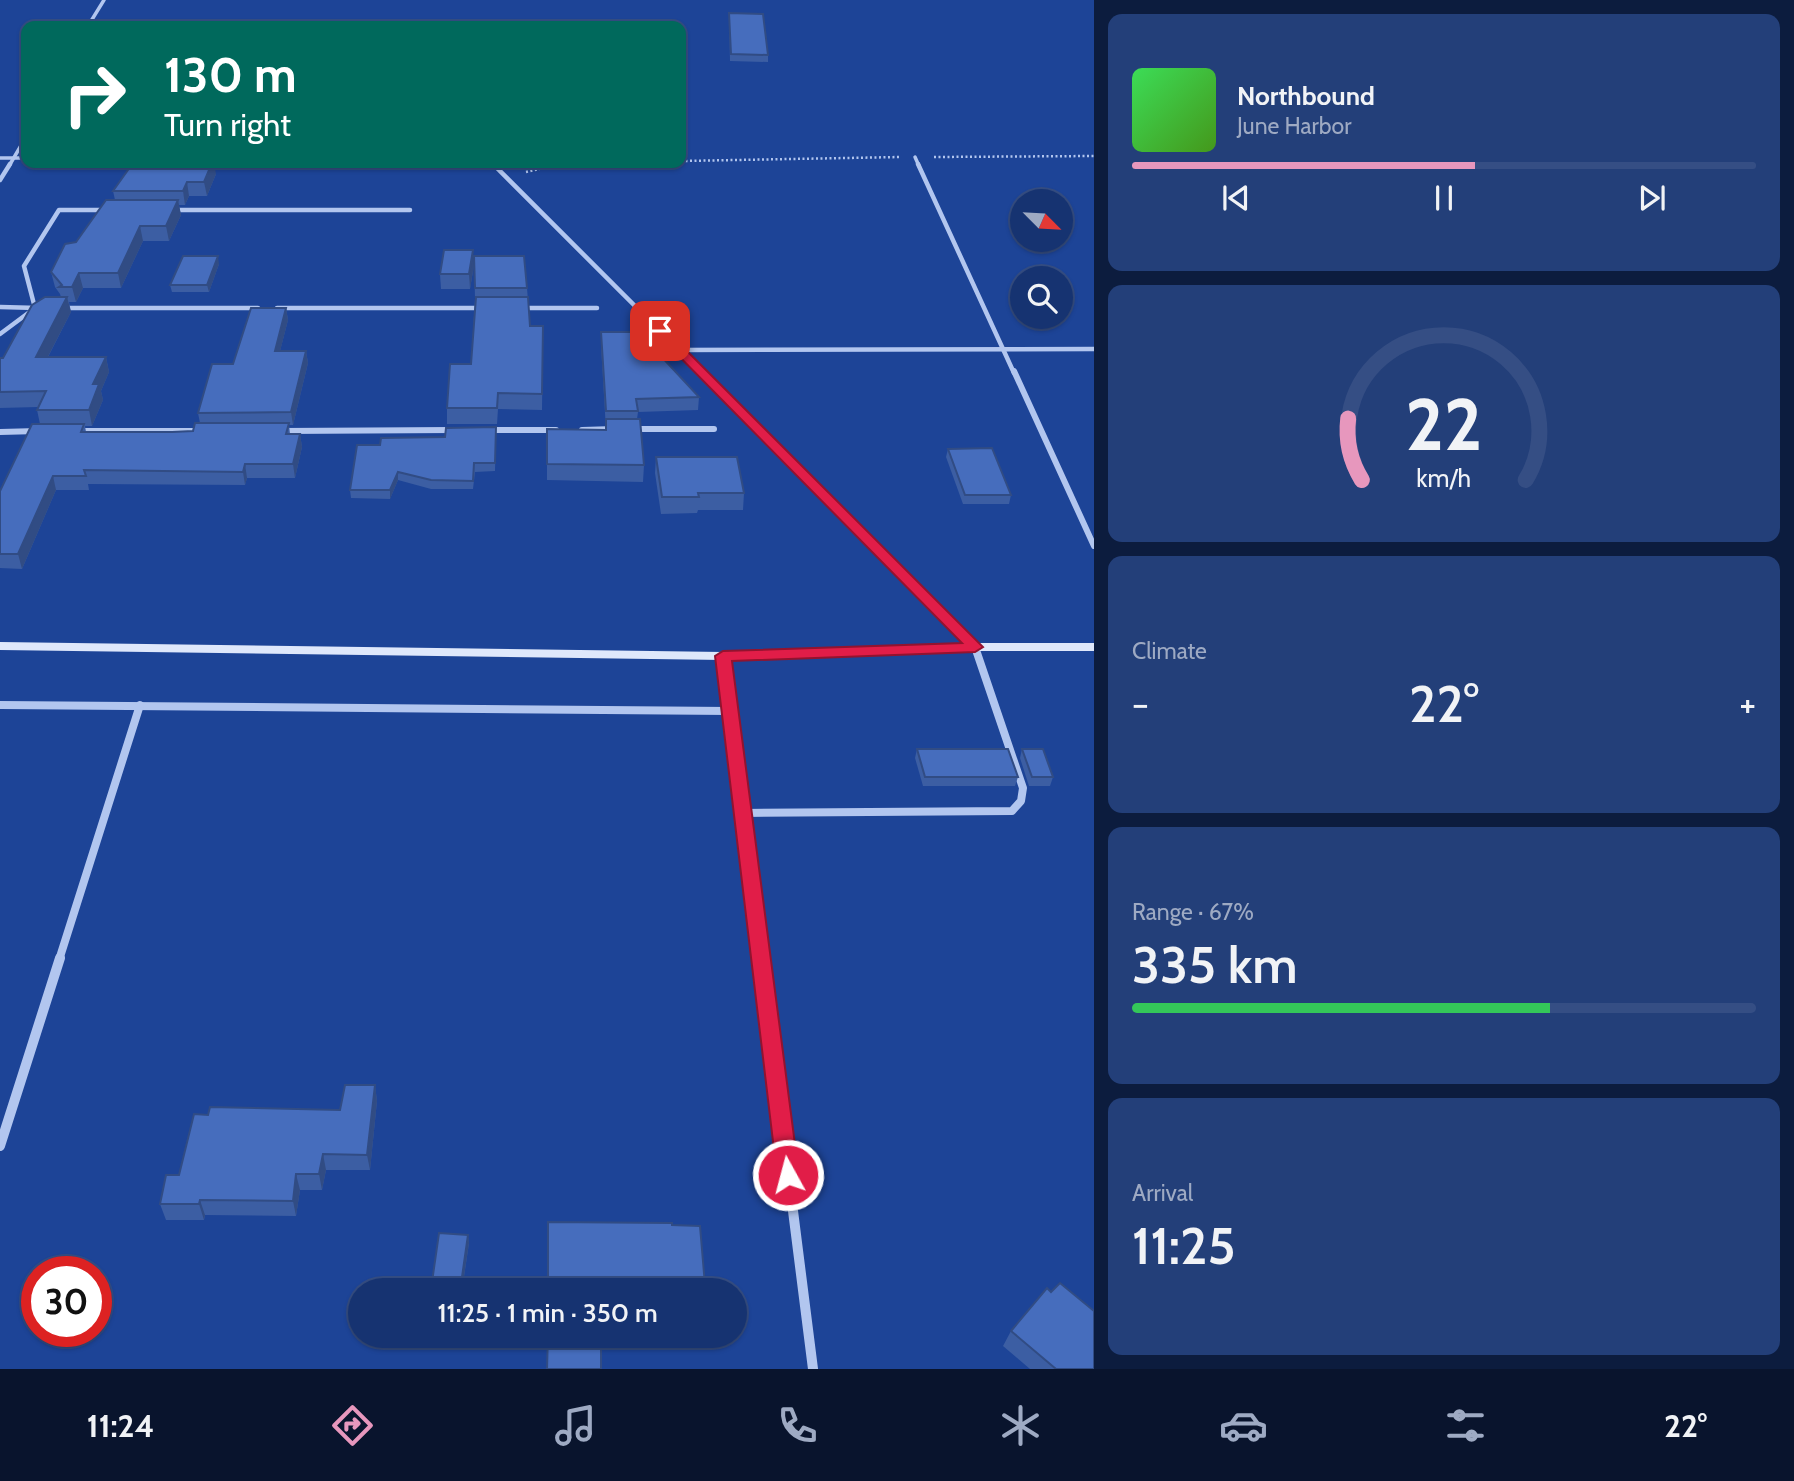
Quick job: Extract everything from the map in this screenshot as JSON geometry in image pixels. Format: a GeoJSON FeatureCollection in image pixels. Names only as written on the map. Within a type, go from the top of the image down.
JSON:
{"type":"FeatureCollection","features":[{"type":"Feature","properties":{"kind":"street"},"geometry":{"type":"LineString","coordinates":[[91,21],[104,0]]}},
{"type":"Feature","properties":{"kind":"street"},"geometry":{"type":"LineString","coordinates":[[0,180],[21,147]]}},
{"type":"Feature","properties":{"kind":"street"},"geometry":{"type":"LineString","coordinates":[[915,157],[1094,545]]}},
{"type":"Feature","properties":{"kind":"street"},"geometry":{"type":"LineString","coordinates":[[0,158],[21,158]]}},
{"type":"Feature","properties":{"kind":"street"},"geometry":{"type":"LineString","coordinates":[[497,168],[975,647],[1023,788],[1021,801],[1012,811],[743,813]]}},
{"type":"Feature","properties":{"kind":"street"},"geometry":{"type":"LineString","coordinates":[[36,308],[24,266],[59,209],[113,210]]}},
{"type":"Feature","properties":{"kind":"street"},"geometry":{"type":"LineString","coordinates":[[167,210],[410,210]]}},
{"type":"Feature","properties":{"kind":"street"},"geometry":{"type":"LineString","coordinates":[[0,307],[49,308]]}},
{"type":"Feature","properties":{"kind":"street"},"geometry":{"type":"LineString","coordinates":[[0,334],[36,308]]}},
{"type":"Feature","properties":{"kind":"street"},"geometry":{"type":"LineString","coordinates":[[63,308],[487,308]]}},
{"type":"Feature","properties":{"kind":"street"},"geometry":{"type":"LineString","coordinates":[[515,308],[597,308]]}},
{"type":"Feature","properties":{"kind":"street"},"geometry":{"type":"LineString","coordinates":[[679,350],[1094,349]]}},
{"type":"Feature","properties":{"kind":"street"},"geometry":{"type":"LineString","coordinates":[[574,430],[714,429]]}},
{"type":"Feature","properties":{"kind":"street"},"geometry":{"type":"LineString","coordinates":[[266,431],[462,430]]}},
{"type":"Feature","properties":{"kind":"street"},"geometry":{"type":"LineString","coordinates":[[476,430],[560,430]]}},
{"type":"Feature","properties":{"kind":"street"},"geometry":{"type":"LineString","coordinates":[[0,432],[42,431]]}},
{"type":"Feature","properties":{"kind":"street"},"geometry":{"type":"LineString","coordinates":[[70,431],[210,431]]}},
{"type":"Feature","properties":{"kind":"street"},"geometry":{"type":"LineString","coordinates":[[0,646],[723,656],[975,647],[1094,647]]}},
{"type":"Feature","properties":{"kind":"street"},"geometry":{"type":"LineString","coordinates":[[723,656],[813,1369]]}},
{"type":"Feature","properties":{"kind":"street"},"geometry":{"type":"LineString","coordinates":[[0,705],[730,711]]}},
{"type":"Feature","properties":{"kind":"street"},"geometry":{"type":"LineString","coordinates":[[0,1146],[140,705]]}},
{"type":"Feature","properties":{"kind":"path"},"geometry":{"type":"LineString","coordinates":[[686,161],[1094,156]]}},
{"type":"Feature","properties":{"kind":"path"},"geometry":{"type":"LineString","coordinates":[[509,180],[541,168]]}},
{"type":"Feature","properties":{"kind":"building"},"geometry":{"type":"Polygon","coordinates":[[[729,13],[763,14],[768,55],[731,54],[729,13]]]}},
{"type":"Feature","properties":{"kind":"building"},"geometry":{"type":"Polygon","coordinates":[[[129,168],[210,168],[204,182],[187,182],[183,191],[113,191],[129,168]]]}},
{"type":"Feature","properties":{"kind":"building"},"geometry":{"type":"Polygon","coordinates":[[[106,200],[178,200],[166,226],[140,226],[118,273],[79,273],[72,287],[59,287],[62,285],[51,272],[65,244],[76,242],[106,200]]]}},
{"type":"Feature","properties":{"kind":"building"},"geometry":{"type":"Polygon","coordinates":[[[444,250],[473,250],[469,274],[440,274],[444,250]]]}},
{"type":"Feature","properties":{"kind":"building"},"geometry":{"type":"Polygon","coordinates":[[[183,256],[218,256],[207,285],[170,285],[183,256]]]}},
{"type":"Feature","properties":{"kind":"building"},"geometry":{"type":"Polygon","coordinates":[[[474,256],[524,256],[527,288],[475,288],[474,256]]]}},
{"type":"Feature","properties":{"kind":"building"},"geometry":{"type":"Polygon","coordinates":[[[45,297],[67,297],[36,357],[106,357],[93,384],[99,384],[89,410],[37,410],[46,391],[0,392],[0,358],[3,358],[32,305],[45,297]]]}},
{"type":"Feature","properties":{"kind":"building"},"geometry":{"type":"Polygon","coordinates":[[[476,297],[528,297],[530,326],[543,326],[542,394],[498,393],[497,408],[447,408],[450,364],[471,364],[476,297]]]}},
{"type":"Feature","properties":{"kind":"building"},"geometry":{"type":"Polygon","coordinates":[[[251,308],[286,308],[275,351],[306,351],[291,412],[198,413],[212,364],[233,364],[251,308]]]}},
{"type":"Feature","properties":{"kind":"building"},"geometry":{"type":"Polygon","coordinates":[[[601,332],[633,332],[634,353],[659,354],[699,397],[636,399],[638,411],[606,411],[601,332]]]}},
{"type":"Feature","properties":{"kind":"building"},"geometry":{"type":"Polygon","coordinates":[[[606,419],[640,419],[644,465],[547,464],[547,429],[606,430],[606,419]]]}},
{"type":"Feature","properties":{"kind":"building"},"geometry":{"type":"Polygon","coordinates":[[[195,423],[289,423],[286,434],[300,434],[293,464],[245,464],[243,472],[84,470],[86,476],[53,476],[18,554],[0,554],[0,491],[32,424],[84,424],[81,432],[172,432],[193,431],[195,423]]]}},
{"type":"Feature","properties":{"kind":"building"},"geometry":{"type":"Polygon","coordinates":[[[496,427],[495,463],[474,463],[473,481],[431,480],[398,472],[390,490],[350,490],[357,445],[380,445],[381,438],[445,437],[446,428],[496,427]]]}},
{"type":"Feature","properties":{"kind":"building"},"geometry":{"type":"Polygon","coordinates":[[[992,448],[1011,495],[965,495],[948,449],[992,448]]]}},
{"type":"Feature","properties":{"kind":"building"},"geometry":{"type":"Polygon","coordinates":[[[656,457],[737,457],[744,493],[698,493],[699,497],[662,497],[656,457]]]}},
{"type":"Feature","properties":{"kind":"building"},"geometry":{"type":"Polygon","coordinates":[[[917,749],[1008,749],[1018,777],[925,777],[917,749]]]}},
{"type":"Feature","properties":{"kind":"building"},"geometry":{"type":"Polygon","coordinates":[[[1022,749],[1043,749],[1053,777],[1032,777],[1022,749]]]}},
{"type":"Feature","properties":{"kind":"building"},"geometry":{"type":"Polygon","coordinates":[[[345,1085],[375,1085],[367,1155],[323,1154],[319,1174],[296,1174],[293,1201],[200,1200],[199,1204],[160,1204],[166,1175],[179,1175],[194,1114],[208,1115],[210,1107],[340,1110],[345,1085]]]}},
{"type":"Feature","properties":{"kind":"building"},"geometry":{"type":"Polygon","coordinates":[[[548,1222],[672,1223],[700,1226],[704,1278],[548,1278],[548,1222]]]}},
{"type":"Feature","properties":{"kind":"building"},"geometry":{"type":"Polygon","coordinates":[[[439,1233],[468,1235],[462,1278],[433,1278],[439,1233]]]}},
{"type":"Feature","properties":{"kind":"building"},"geometry":{"type":"Polygon","coordinates":[[[1060,1283],[1094,1311],[1094,1369],[1056,1369],[1011,1331],[1047,1288],[1051,1292],[1060,1283]]]}},
{"type":"Feature","properties":{"kind":"building"},"geometry":{"type":"Polygon","coordinates":[[[548,1348],[601,1348],[601,1369],[547,1369],[548,1348]]]}},
{"type":"Feature","properties":{"kind":"route"},"geometry":{"type":"LineString","coordinates":[[660,331],[975,647],[723,656],[788,1175]]}}]}
